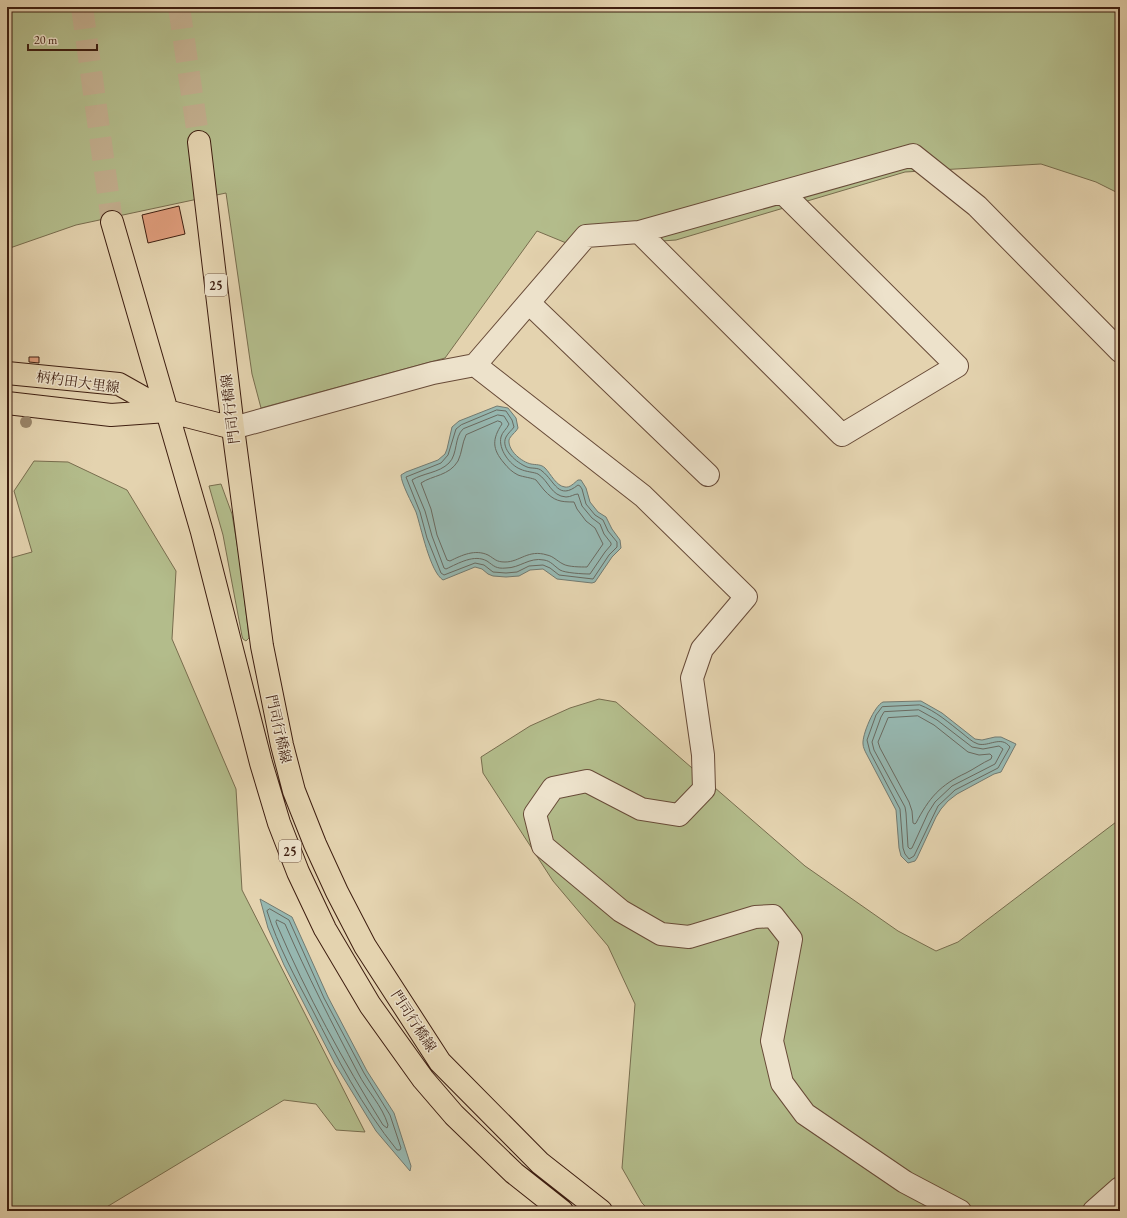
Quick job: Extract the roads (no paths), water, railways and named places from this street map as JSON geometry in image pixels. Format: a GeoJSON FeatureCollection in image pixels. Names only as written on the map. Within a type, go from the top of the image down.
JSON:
{"type":"FeatureCollection","features":[{"type":"Feature","properties":{"kind":"main road","name":"門司行橋線"},"geometry":{"type":"LineString","coordinates":[[199,142],[233,428],[262,646],[282,745],[294,791],[315,844],[337,892],[365,946],[440,1062],[540,1163],[601,1211]]}},
{"type":"Feature","properties":{"kind":"main road","name":"門司行橋線"},"geometry":{"type":"LineString","coordinates":[[112,222],[202,532],[261,764],[277,815],[298,872],[325,929],[370,1005],[423,1079],[454,1115],[509,1167],[562,1211]]}},
{"type":"Feature","properties":{"kind":"main road","name":"柄杓田大里線"},"geometry":{"type":"LineString","coordinates":[[7,373],[119,384],[167,411],[233,428]]}},
{"type":"Feature","properties":{"kind":"main road","name":"柄杓田大里線"},"geometry":{"type":"LineString","coordinates":[[7,403],[111,415],[167,411]]}},
{"type":"Feature","properties":{"kind":"street"},"geometry":{"type":"LineString","coordinates":[[233,428],[433,373],[475,365],[586,236],[639,232],[913,155],[977,206],[1120,351]]}},
{"type":"Feature","properties":{"kind":"street"},"geometry":{"type":"LineString","coordinates":[[639,232],[842,435],[957,366],[782,192]]}},
{"type":"Feature","properties":{"kind":"street"},"geometry":{"type":"LineString","coordinates":[[529,303],[708,475]]}},
{"type":"Feature","properties":{"kind":"street"},"geometry":{"type":"LineString","coordinates":[[475,365],[643,496],[746,597],[702,650],[692,678],[704,755],[704,789],[679,815],[641,809],[587,781],[553,788],[535,814],[543,846],[621,911],[661,934],[689,937],[755,917],[772,916],[791,939],[772,1041],[782,1083],[806,1114],[905,1182],[960,1211]]}},
{"type":"Feature","properties":{"kind":"street"},"geometry":{"type":"LineString","coordinates":[[1094,1211],[1120,1188]]}},
{"type":"Feature","properties":{"kind":"water"},"geometry":{"type":"Polygon","coordinates":[[[497,406],[508,408],[516,418],[518,428],[509,440],[509,444],[513,452],[527,463],[540,465],[543,467],[556,482],[562,486],[569,487],[578,480],[581,480],[586,488],[590,502],[598,512],[606,517],[620,540],[621,548],[612,557],[595,582],[592,583],[557,579],[543,569],[530,570],[519,576],[493,576],[482,569],[475,567],[443,580],[434,568],[426,549],[416,512],[401,479],[401,475],[438,460],[445,454],[452,427],[459,421],[497,406]]]}},
{"type":"Feature","properties":{"kind":"water"},"geometry":{"type":"Polygon","coordinates":[[[7,457],[11,478],[7,499],[7,457]]]}},
{"type":"Feature","properties":{"kind":"water"},"geometry":{"type":"Polygon","coordinates":[[[921,701],[942,713],[975,739],[982,740],[1001,737],[1016,744],[1001,772],[994,774],[957,794],[948,801],[936,817],[917,858],[915,861],[908,863],[901,856],[899,848],[896,810],[865,751],[863,740],[872,715],[883,702],[921,701]]]}},
{"type":"Feature","properties":{"kind":"water"},"geometry":{"type":"Polygon","coordinates":[[[260,899],[292,917],[328,997],[367,1071],[394,1113],[411,1166],[410,1171],[376,1131],[335,1064],[284,965],[268,928],[260,899]]]}},
{"type":"Feature","properties":{"kind":"tunnel"},"geometry":{"type":"LineString","coordinates":[[82,7],[112,222]]}},
{"type":"Feature","properties":{"kind":"tunnel"},"geometry":{"type":"LineString","coordinates":[[179,7],[199,142]]}}]}
